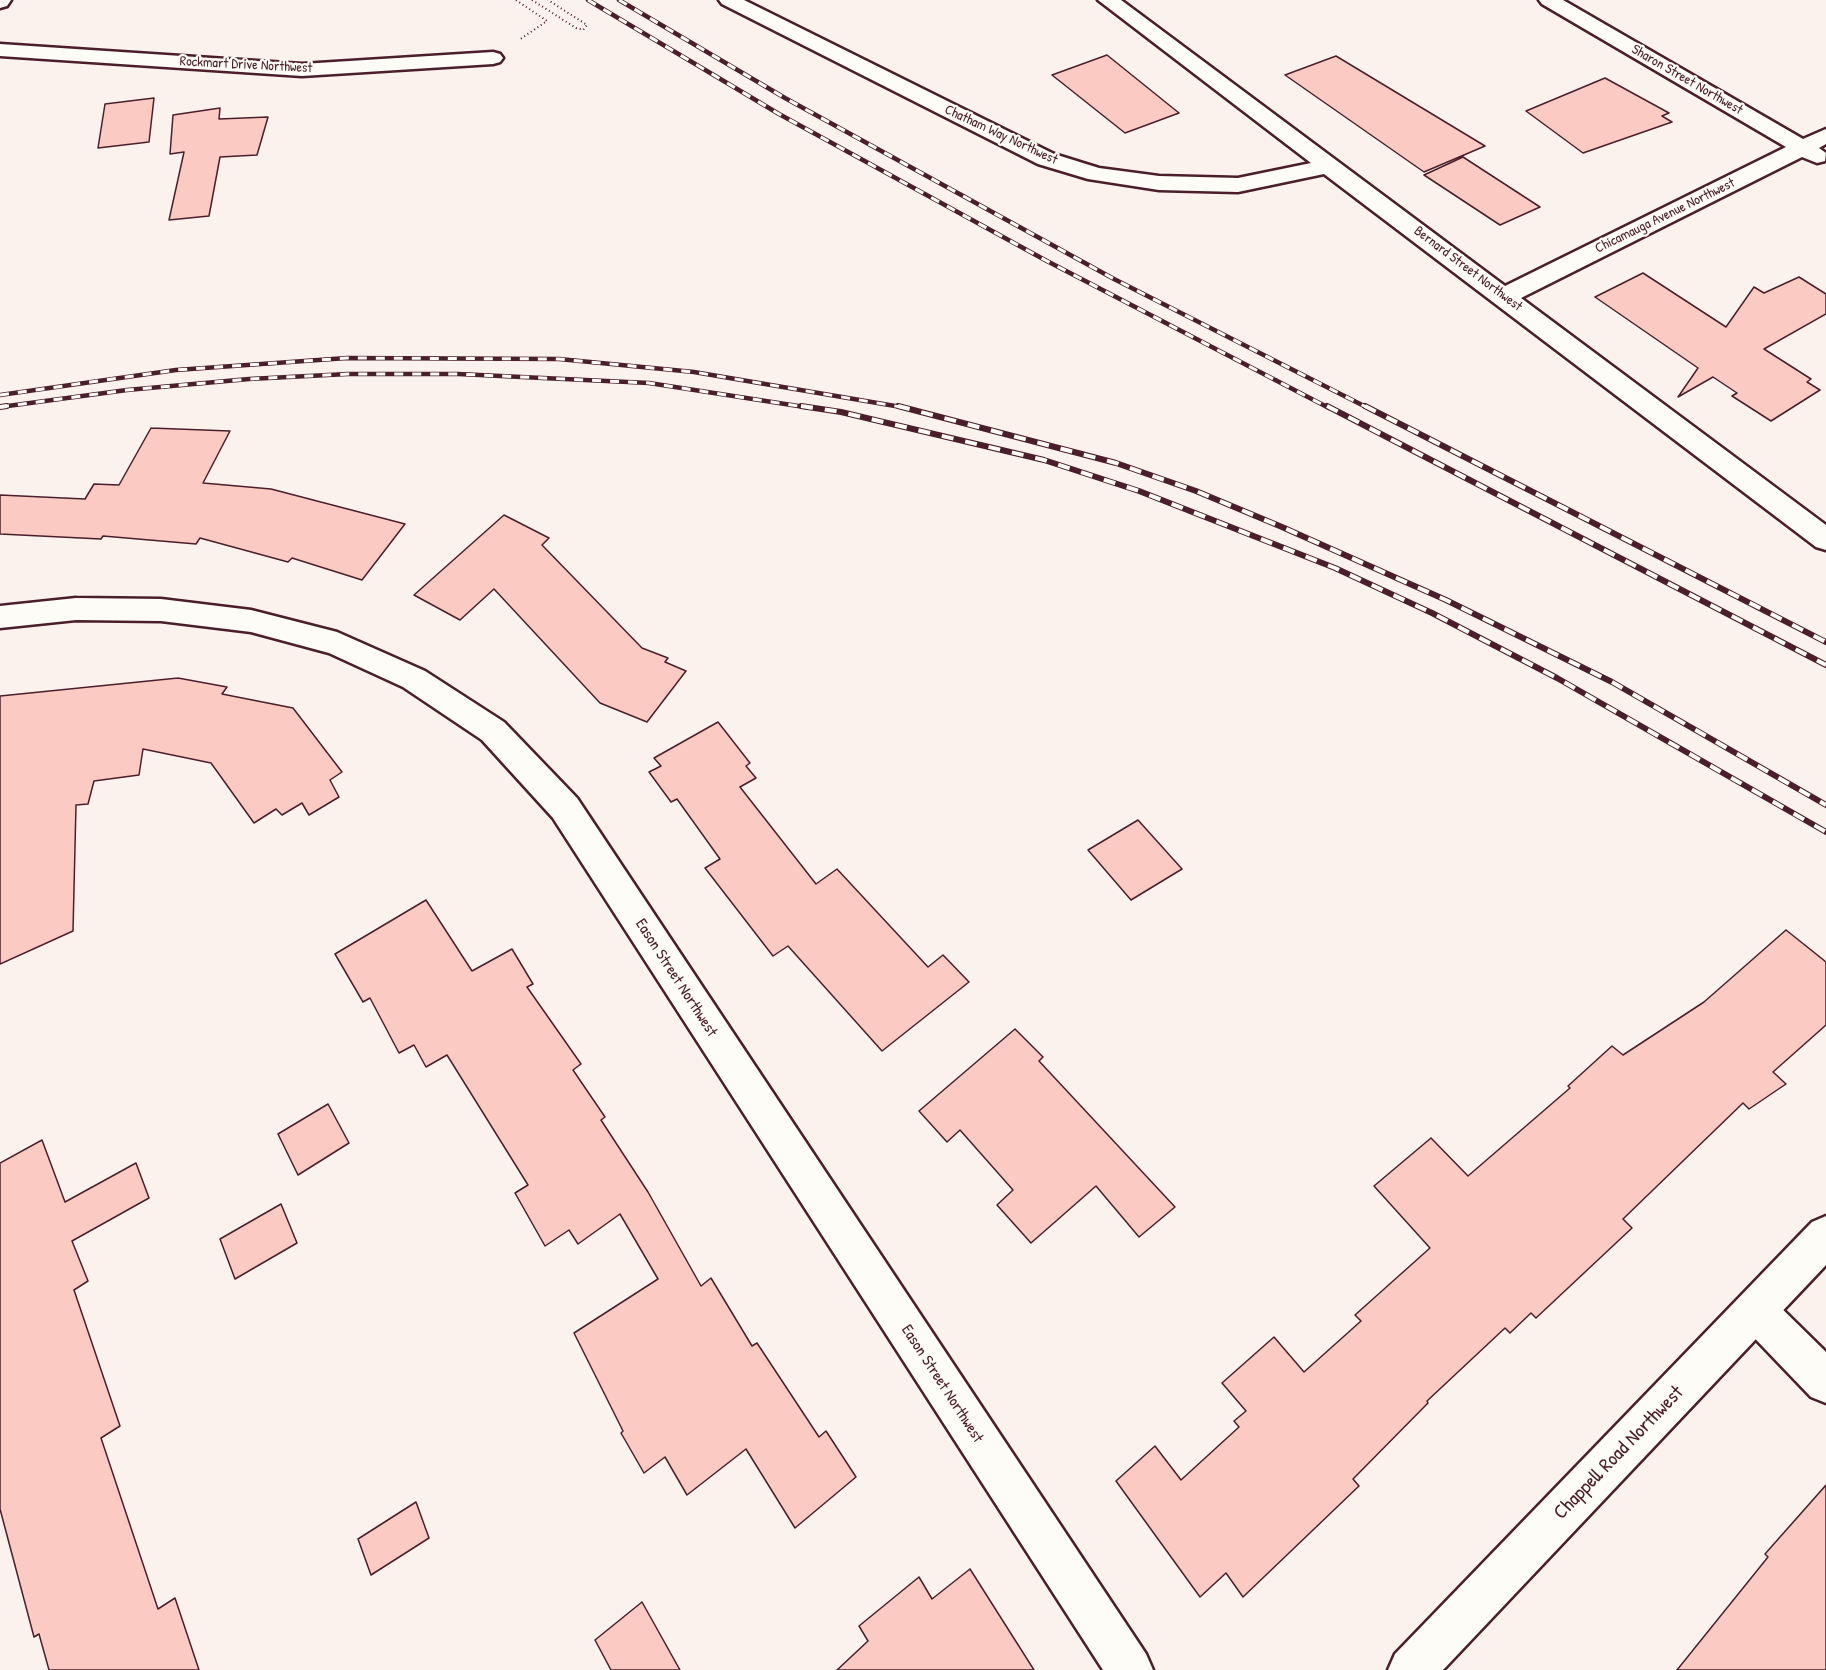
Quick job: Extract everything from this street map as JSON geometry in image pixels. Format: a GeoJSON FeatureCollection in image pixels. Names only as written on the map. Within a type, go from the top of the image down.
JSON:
{"type":"FeatureCollection","features":[{"type":"Feature","properties":{"kind":"street","name":"Chatham Way Northwest"},"geometry":{"type":"LineString","coordinates":[[729,0],[1046,159],[1096,174],[1159,183],[1238,184],[1330,166]]}},
{"type":"Feature","properties":{"kind":"street","name":"Bernard Street Northwest"},"geometry":{"type":"LineString","coordinates":[[1108,0],[1505,296],[1826,540]]}},
{"type":"Feature","properties":{"kind":"street","name":"Sharon Street Northwest"},"geometry":{"type":"LineString","coordinates":[[1549,0],[1826,161]]}},
{"type":"Feature","properties":{"kind":"street","name":"Rockmart Drive Northwest"},"geometry":{"type":"LineString","coordinates":[[0,50],[302,70],[493,58]]}},
{"type":"Feature","properties":{"kind":"street","name":"Chicamauga Avenue Northwest"},"geometry":{"type":"LineString","coordinates":[[1505,296],[1826,136]]}},
{"type":"Feature","properties":{"kind":"street","name":"Eason Street Northwest"},"geometry":{"type":"LineString","coordinates":[[0,617],[76,609],[161,610],[252,621],[337,644],[414,679],[493,731],[565,808],[1130,1670]]}},
{"type":"Feature","properties":{"kind":"street","name":"Chappell Road Northwest"},"geometry":{"type":"LineString","coordinates":[[1411,1670],[1826,1236]]}},
{"type":"Feature","properties":{"kind":"street"},"geometry":{"type":"LineString","coordinates":[[1756,1311],[1826,1382]]}},
{"type":"Feature","properties":{"kind":"path"},"geometry":{"type":"LineString","coordinates":[[493,58],[547,21],[516,0]]}},
{"type":"Feature","properties":{"kind":"path"},"geometry":{"type":"LineString","coordinates":[[532,0],[576,28],[584,30],[587,25],[548,0]]}},
{"type":"Feature","properties":{"kind":"building"},"geometry":{"type":"Polygon","coordinates":[[[1107,55],[1179,113],[1125,133],[1052,75],[1107,55]]]}},
{"type":"Feature","properties":{"kind":"building"},"geometry":{"type":"Polygon","coordinates":[[[1336,56],[1485,146],[1424,172],[1285,75],[1336,56]]]}},
{"type":"Feature","properties":{"kind":"building"},"geometry":{"type":"Polygon","coordinates":[[[1605,78],[1669,113],[1662,116],[1672,122],[1583,153],[1526,111],[1605,78]]]}},
{"type":"Feature","properties":{"kind":"building"},"geometry":{"type":"Polygon","coordinates":[[[154,98],[149,142],[98,148],[105,104],[154,98]]]}},
{"type":"Feature","properties":{"kind":"building"},"geometry":{"type":"Polygon","coordinates":[[[220,108],[219,119],[268,117],[257,155],[220,157],[209,216],[169,220],[184,152],[170,154],[173,115],[220,108]]]}},
{"type":"Feature","properties":{"kind":"building"},"geometry":{"type":"Polygon","coordinates":[[[1463,157],[1540,207],[1500,225],[1424,175],[1463,157]]]}},
{"type":"Feature","properties":{"kind":"building"},"geometry":{"type":"Polygon","coordinates":[[[1643,273],[1726,327],[1754,287],[1764,293],[1799,277],[1826,294],[1826,314],[1764,349],[1811,379],[1807,382],[1820,390],[1771,421],[1732,396],[1737,393],[1713,377],[1678,397],[1698,368],[1595,297],[1643,273]]]}},
{"type":"Feature","properties":{"kind":"building"},"geometry":{"type":"Polygon","coordinates":[[[151,428],[230,431],[203,483],[271,489],[405,524],[362,580],[292,558],[288,562],[200,538],[196,544],[103,536],[101,539],[0,534],[0,495],[85,499],[94,484],[119,485],[151,428]]]}},
{"type":"Feature","properties":{"kind":"building"},"geometry":{"type":"Polygon","coordinates":[[[504,515],[549,538],[542,545],[642,648],[668,658],[665,662],[686,671],[647,722],[600,703],[494,589],[460,620],[414,595],[504,515]]]}},
{"type":"Feature","properties":{"kind":"building"},"geometry":{"type":"Polygon","coordinates":[[[178,678],[227,687],[222,694],[293,708],[342,772],[330,780],[339,797],[309,815],[302,803],[282,815],[276,809],[254,823],[211,763],[143,749],[139,775],[94,781],[88,804],[76,805],[73,931],[0,964],[0,696],[178,678]]]}},
{"type":"Feature","properties":{"kind":"building"},"geometry":{"type":"Polygon","coordinates":[[[718,722],[750,763],[746,766],[756,778],[740,787],[816,884],[837,869],[928,967],[943,955],[969,982],[882,1051],[788,946],[773,956],[705,868],[720,859],[677,799],[671,802],[649,772],[661,766],[654,758],[718,722]]]}},
{"type":"Feature","properties":{"kind":"building"},"geometry":{"type":"Polygon","coordinates":[[[1138,820],[1182,869],[1131,900],[1088,850],[1138,820]]]}},
{"type":"Feature","properties":{"kind":"building"},"geometry":{"type":"Polygon","coordinates":[[[426,900],[472,971],[512,949],[533,984],[527,987],[581,1064],[573,1070],[605,1117],[601,1120],[648,1192],[701,1286],[711,1278],[752,1346],[757,1343],[819,1437],[826,1431],[856,1477],[795,1528],[746,1449],[687,1495],[665,1457],[644,1473],[621,1433],[623,1431],[574,1333],[658,1279],[620,1214],[578,1244],[569,1230],[545,1246],[515,1193],[528,1185],[447,1055],[426,1067],[414,1045],[399,1053],[370,998],[363,1002],[335,954],[426,900]]]}},
{"type":"Feature","properties":{"kind":"building"},"geometry":{"type":"Polygon","coordinates":[[[1786,930],[1826,962],[1826,1025],[1773,1072],[1786,1084],[1749,1109],[1743,1103],[1623,1219],[1632,1228],[1536,1318],[1531,1313],[1510,1333],[1505,1328],[1427,1401],[1428,1403],[1353,1479],[1359,1486],[1243,1597],[1226,1573],[1200,1597],[1116,1481],[1155,1446],[1181,1480],[1239,1427],[1234,1421],[1246,1411],[1222,1383],[1274,1337],[1304,1372],[1361,1321],[1355,1315],[1430,1248],[1374,1186],[1431,1138],[1468,1176],[1570,1088],[1568,1086],[1612,1046],[1623,1055],[1704,1002],[1786,930]]]}},
{"type":"Feature","properties":{"kind":"building"},"geometry":{"type":"Polygon","coordinates":[[[1015,1029],[1043,1057],[1039,1061],[1175,1207],[1139,1237],[1096,1186],[1031,1243],[997,1205],[1013,1190],[960,1130],[947,1142],[919,1111],[1015,1029]]]}},
{"type":"Feature","properties":{"kind":"building"},"geometry":{"type":"Polygon","coordinates":[[[328,1104],[349,1143],[298,1175],[278,1134],[328,1104]]]}},
{"type":"Feature","properties":{"kind":"building"},"geometry":{"type":"Polygon","coordinates":[[[42,1140],[65,1202],[136,1163],[149,1198],[72,1241],[88,1281],[74,1290],[120,1426],[101,1438],[158,1609],[175,1598],[199,1670],[49,1670],[39,1634],[34,1637],[0,1509],[0,1163],[42,1140]]]}},
{"type":"Feature","properties":{"kind":"building"},"geometry":{"type":"Polygon","coordinates":[[[281,1204],[297,1243],[235,1279],[220,1239],[281,1204]]]}},
{"type":"Feature","properties":{"kind":"building"},"geometry":{"type":"Polygon","coordinates":[[[1826,1485],[1826,1670],[1677,1670],[1768,1557],[1765,1554],[1826,1485]]]}},
{"type":"Feature","properties":{"kind":"building"},"geometry":{"type":"Polygon","coordinates":[[[416,1502],[429,1538],[371,1575],[358,1539],[416,1502]]]}},
{"type":"Feature","properties":{"kind":"building"},"geometry":{"type":"Polygon","coordinates":[[[970,1569],[1034,1670],[837,1670],[868,1641],[859,1626],[919,1577],[932,1599],[970,1569]]]}},
{"type":"Feature","properties":{"kind":"building"},"geometry":{"type":"Polygon","coordinates":[[[642,1602],[680,1670],[611,1670],[595,1640],[642,1602]]]}},
{"type":"Feature","properties":{"kind":"railway"},"geometry":{"type":"LineString","coordinates":[[588,0],[779,114],[1045,260],[1329,408]]}},
{"type":"Feature","properties":{"kind":"railway"},"geometry":{"type":"LineString","coordinates":[[619,0],[785,98],[1114,279],[1368,408]]}},
{"type":"Feature","properties":{"kind":"railway"},"geometry":{"type":"LineString","coordinates":[[0,395],[176,370],[347,358],[559,359],[694,372],[903,407]]}},
{"type":"Feature","properties":{"kind":"railway"},"geometry":{"type":"LineString","coordinates":[[7,406],[0,407],[127,390],[249,379],[348,374],[458,374],[649,383],[811,408]]}},
{"type":"Feature","properties":{"kind":"railway"},"geometry":{"type":"LineString","coordinates":[[801,406],[841,412],[1044,460],[1139,491],[1335,568],[1432,613],[1557,678],[1826,832]]}},
{"type":"Feature","properties":{"kind":"railway"},"geometry":{"type":"LineString","coordinates":[[898,406],[903,407]]}},
{"type":"Feature","properties":{"kind":"railway"},"geometry":{"type":"LineString","coordinates":[[1327,406],[1826,665]]}},
{"type":"Feature","properties":{"kind":"railway"},"geometry":{"type":"LineString","coordinates":[[1365,406],[1826,642]]}},
{"type":"Feature","properties":{"kind":"railway"},"geometry":{"type":"LineString","coordinates":[[903,407],[1116,463],[1196,491],[1282,527],[1446,600],[1612,682],[1826,805]]}}]}
